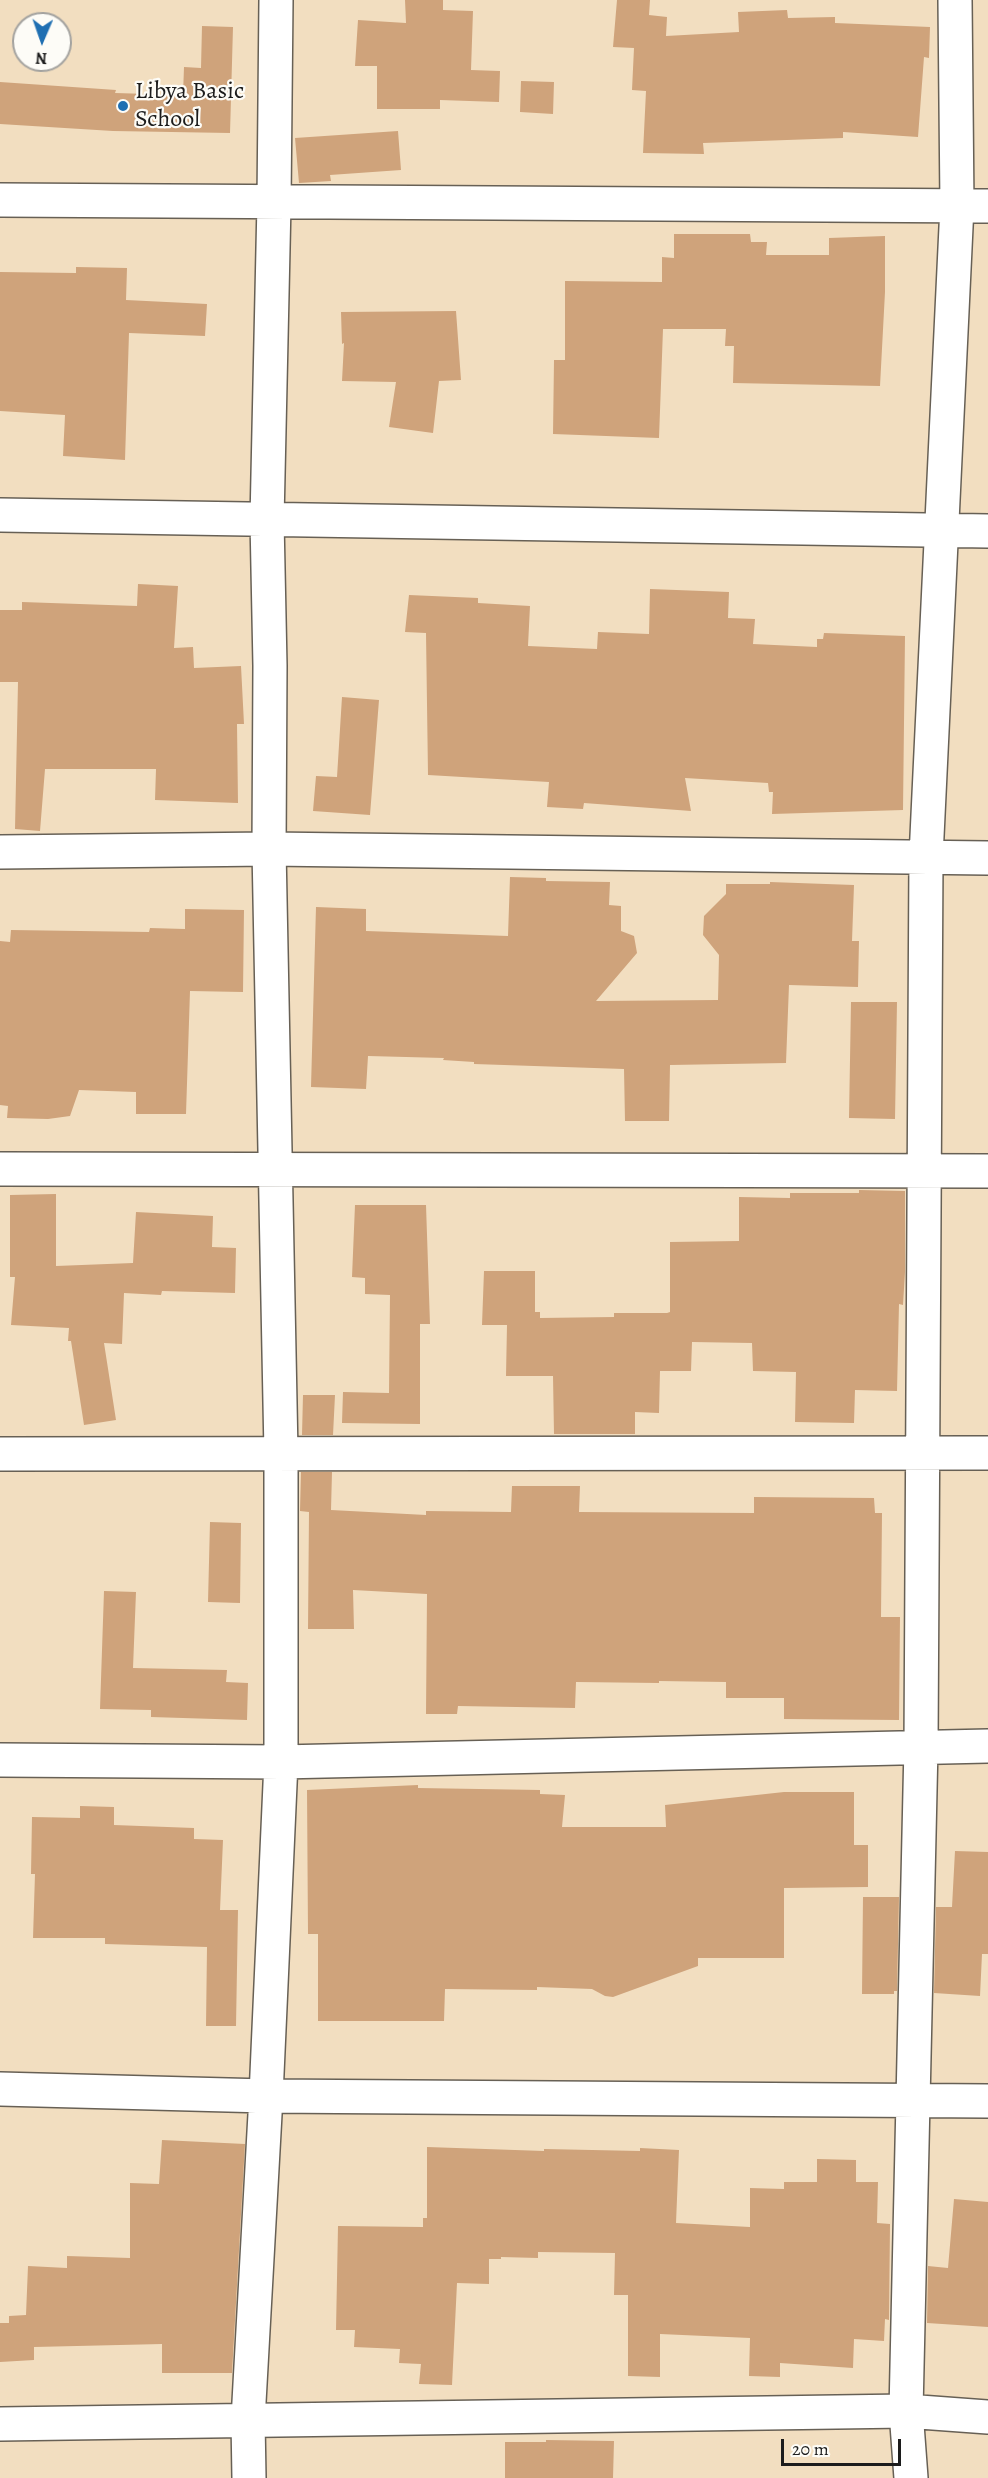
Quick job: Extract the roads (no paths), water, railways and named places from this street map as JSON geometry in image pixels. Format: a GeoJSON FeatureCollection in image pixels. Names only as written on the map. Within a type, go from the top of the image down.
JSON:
{"type":"FeatureCollection","features":[{"type":"Feature","properties":{"kind":"street"},"geometry":{"type":"LineString","coordinates":[[249,2478],[248,2420],[281,1762],[281,1453],[269,849],[270,666],[267,520],[276,0]]}},
{"type":"Feature","properties":{"kind":"street"},"geometry":{"type":"LineString","coordinates":[[911,2478],[906,2411],[921,1746],[926,857],[943,530],[972,206],[955,0]]}},
{"type":"Feature","properties":{"kind":"street"},"geometry":{"type":"LineString","coordinates":[[0,200],[972,206]]}},
{"type":"Feature","properties":{"kind":"street"},"geometry":{"type":"LineString","coordinates":[[0,515],[988,531]]}},
{"type":"Feature","properties":{"kind":"street"},"geometry":{"type":"LineString","coordinates":[[0,852],[269,849],[988,858]]}},
{"type":"Feature","properties":{"kind":"street"},"geometry":{"type":"LineString","coordinates":[[0,1169],[988,1172]]}},
{"type":"Feature","properties":{"kind":"street"},"geometry":{"type":"LineString","coordinates":[[0,1454],[988,1453]]}},
{"type":"Feature","properties":{"kind":"street"},"geometry":{"type":"LineString","coordinates":[[0,1760],[281,1762],[988,1746]]}},
{"type":"Feature","properties":{"kind":"street"},"geometry":{"type":"LineString","coordinates":[[0,2089],[266,2096],[988,2101]]}},
{"type":"Feature","properties":{"kind":"street"},"geometry":{"type":"LineString","coordinates":[[0,2424],[906,2411],[988,2417]]}},
{"type":"Feature","properties":{"kind":"place","name":"Libya Basic School"},"geometry":{"type":"Point","coordinates":[123,106]}}]}
